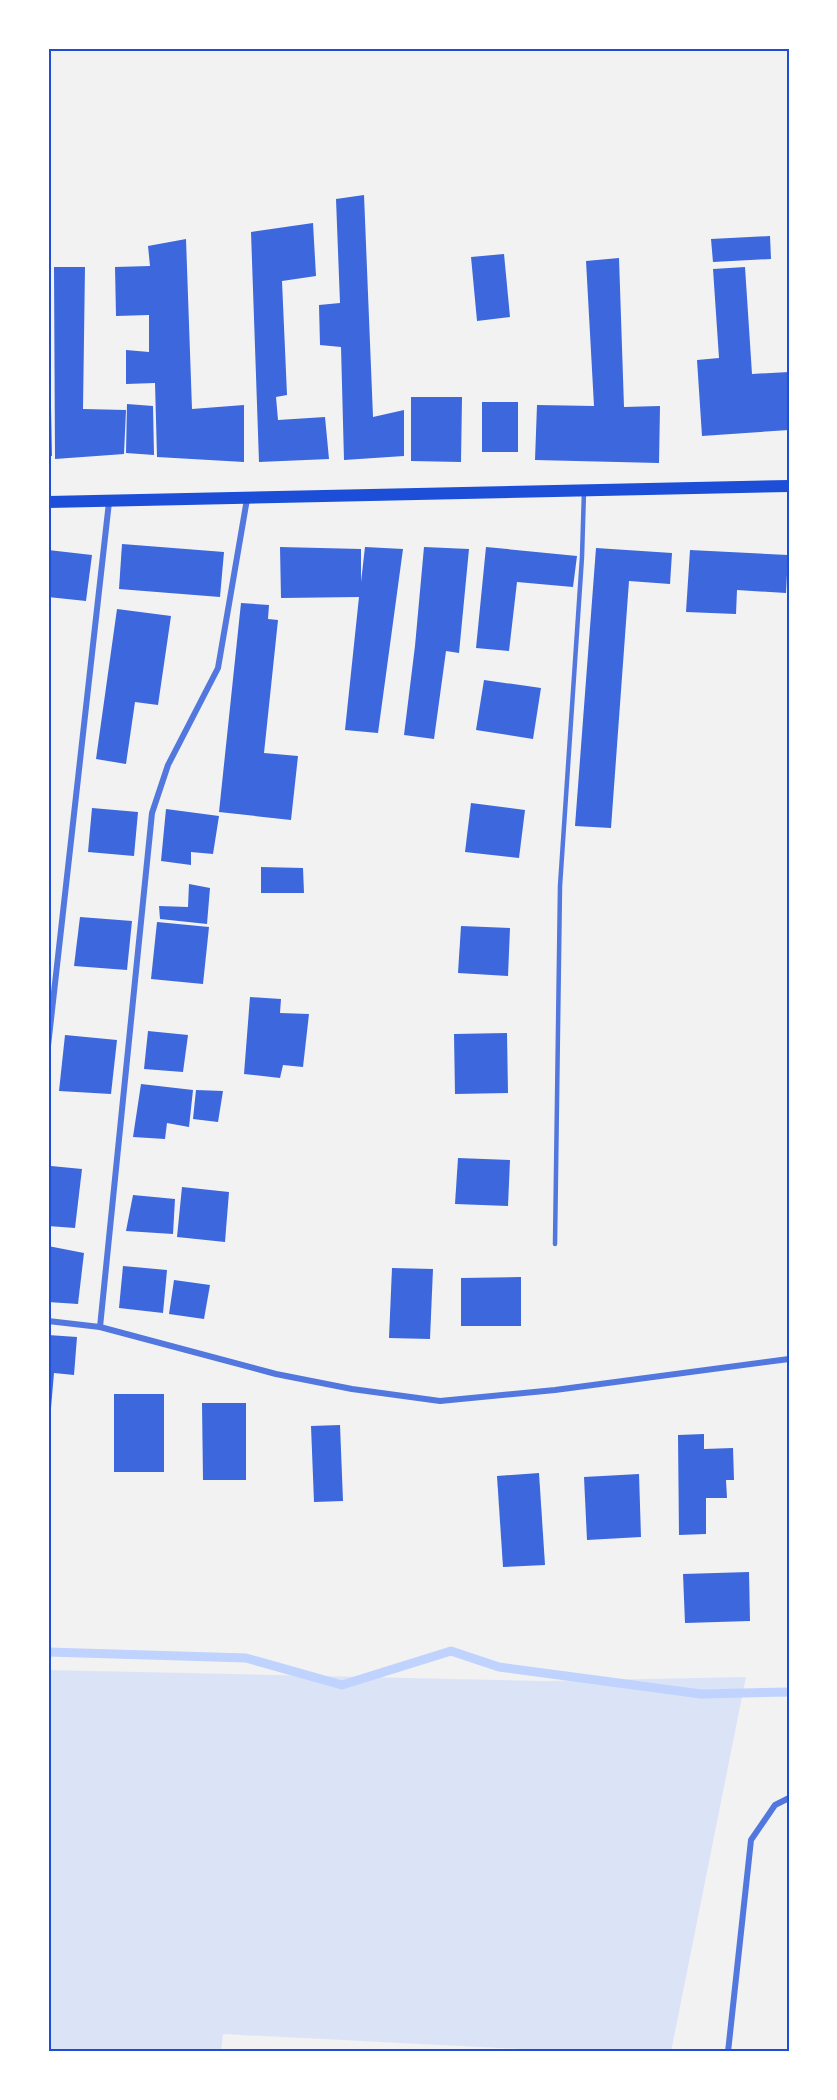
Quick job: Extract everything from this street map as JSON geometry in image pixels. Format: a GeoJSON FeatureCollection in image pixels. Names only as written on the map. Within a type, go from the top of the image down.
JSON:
{"type":"FeatureCollection","features":[{"type":"Feature","properties":{"kind":"main road"},"geometry":{"type":"LineString","coordinates":[[48,502],[789,486]]}},
{"type":"Feature","properties":{"kind":"street"},"geometry":{"type":"LineString","coordinates":[[100,1328],[152,813],[168,765],[218,668],[247,499]]}},
{"type":"Feature","properties":{"kind":"street"},"geometry":{"type":"LineString","coordinates":[[48,1046],[109,502]]}},
{"type":"Feature","properties":{"kind":"street"},"geometry":{"type":"LineString","coordinates":[[48,1321],[100,1328],[276,1374],[352,1389],[440,1401],[555,1390],[789,1359]]}},
{"type":"Feature","properties":{"kind":"street"},"geometry":{"type":"LineString","coordinates":[[728,2052],[751,1840],[775,1805],[789,1798]]}},
{"type":"Feature","properties":{"kind":"lane"},"geometry":{"type":"LineString","coordinates":[[555,1244],[560,886],[582,556],[584,491]]}},
{"type":"Feature","properties":{"kind":"shaded area"},"geometry":{"type":"Polygon","coordinates":[[[48,1670],[545,1681],[746,1677],[671,2052],[582,2052],[223,2034],[221,2052],[48,2052],[48,1670]]]}},
{"type":"Feature","properties":{"kind":"building"},"geometry":{"type":"Polygon","coordinates":[[[364,195],[373,417],[404,410],[404,456],[344,460],[341,347],[320,345],[319,305],[340,303],[336,199],[364,195]]]}},
{"type":"Feature","properties":{"kind":"building"},"geometry":{"type":"Polygon","coordinates":[[[313,223],[316,276],[282,281],[287,395],[276,397],[278,420],[325,417],[329,459],[259,462],[251,232],[313,223]]]}},
{"type":"Feature","properties":{"kind":"building"},"geometry":{"type":"Polygon","coordinates":[[[770,236],[771,259],[713,262],[711,239],[770,236]]]}},
{"type":"Feature","properties":{"kind":"building"},"geometry":{"type":"Polygon","coordinates":[[[186,239],[192,409],[244,405],[244,462],[157,457],[155,383],[126,384],[126,350],[149,352],[149,315],[116,316],[115,267],[150,266],[148,246],[186,239]]]}},
{"type":"Feature","properties":{"kind":"building"},"geometry":{"type":"Polygon","coordinates":[[[504,254],[510,317],[477,321],[471,257],[504,254]]]}},
{"type":"Feature","properties":{"kind":"building"},"geometry":{"type":"Polygon","coordinates":[[[619,258],[624,407],[660,406],[659,463],[535,460],[537,405],[594,406],[586,261],[619,258]]]}},
{"type":"Feature","properties":{"kind":"building"},"geometry":{"type":"Polygon","coordinates":[[[54,267],[85,267],[83,409],[126,410],[124,454],[55,459],[54,267]]]}},
{"type":"Feature","properties":{"kind":"building"},"geometry":{"type":"Polygon","coordinates":[[[745,267],[752,374],[789,372],[789,430],[702,436],[697,360],[719,358],[713,269],[745,267]]]}},
{"type":"Feature","properties":{"kind":"building"},"geometry":{"type":"Polygon","coordinates":[[[411,397],[462,397],[461,462],[411,461],[411,397]]]}},
{"type":"Feature","properties":{"kind":"building"},"geometry":{"type":"Polygon","coordinates":[[[482,402],[518,402],[518,452],[482,452],[482,402]]]}},
{"type":"Feature","properties":{"kind":"building"},"geometry":{"type":"Polygon","coordinates":[[[127,404],[153,406],[154,455],[126,453],[127,404]]]}},
{"type":"Feature","properties":{"kind":"building"},"geometry":{"type":"Polygon","coordinates":[[[48,407],[51,407],[52,456],[48,456],[48,407]]]}},
{"type":"Feature","properties":{"kind":"building"},"geometry":{"type":"Polygon","coordinates":[[[122,544],[224,552],[220,597],[119,589],[122,544]]]}},
{"type":"Feature","properties":{"kind":"building"},"geometry":{"type":"Polygon","coordinates":[[[280,547],[361,549],[361,582],[365,547],[403,549],[378,733],[345,730],[359,597],[281,598],[280,547]]]}},
{"type":"Feature","properties":{"kind":"building"},"geometry":{"type":"Polygon","coordinates":[[[424,547],[469,549],[459,653],[446,651],[434,739],[404,735],[424,547]]]}},
{"type":"Feature","properties":{"kind":"building"},"geometry":{"type":"Polygon","coordinates":[[[486,547],[577,556],[573,587],[517,582],[509,651],[476,648],[486,547]]]}},
{"type":"Feature","properties":{"kind":"building"},"geometry":{"type":"Polygon","coordinates":[[[596,548],[672,553],[670,584],[629,581],[611,828],[575,826],[596,548]]]}},
{"type":"Feature","properties":{"kind":"building"},"geometry":{"type":"Polygon","coordinates":[[[48,550],[92,555],[86,601],[48,597],[48,550]]]}},
{"type":"Feature","properties":{"kind":"building"},"geometry":{"type":"Polygon","coordinates":[[[690,550],[788,555],[786,593],[737,590],[736,614],[686,612],[690,550]]]}},
{"type":"Feature","properties":{"kind":"building"},"geometry":{"type":"Polygon","coordinates":[[[241,603],[269,605],[268,619],[278,620],[264,753],[298,756],[291,820],[219,812],[241,603]]]}},
{"type":"Feature","properties":{"kind":"building"},"geometry":{"type":"Polygon","coordinates":[[[117,609],[171,616],[158,705],[135,702],[126,764],[96,759],[117,609]]]}},
{"type":"Feature","properties":{"kind":"building"},"geometry":{"type":"Polygon","coordinates":[[[484,680],[541,688],[533,739],[476,730],[484,680]]]}},
{"type":"Feature","properties":{"kind":"building"},"geometry":{"type":"Polygon","coordinates":[[[471,803],[525,810],[519,858],[465,852],[471,803]]]}},
{"type":"Feature","properties":{"kind":"building"},"geometry":{"type":"Polygon","coordinates":[[[92,808],[138,812],[134,856],[88,852],[92,808]]]}},
{"type":"Feature","properties":{"kind":"building"},"geometry":{"type":"Polygon","coordinates":[[[166,809],[219,816],[213,854],[191,852],[191,865],[161,861],[166,809]]]}},
{"type":"Feature","properties":{"kind":"building"},"geometry":{"type":"Polygon","coordinates":[[[261,867],[303,868],[304,893],[261,893],[261,867]]]}},
{"type":"Feature","properties":{"kind":"building"},"geometry":{"type":"Polygon","coordinates":[[[189,884],[210,888],[207,924],[160,919],[159,906],[188,907],[189,884]]]}},
{"type":"Feature","properties":{"kind":"building"},"geometry":{"type":"Polygon","coordinates":[[[80,917],[132,921],[127,970],[74,966],[80,917]]]}},
{"type":"Feature","properties":{"kind":"building"},"geometry":{"type":"Polygon","coordinates":[[[157,922],[209,927],[203,984],[151,979],[157,922]]]}},
{"type":"Feature","properties":{"kind":"building"},"geometry":{"type":"Polygon","coordinates":[[[461,926],[510,928],[508,976],[458,973],[461,926]]]}},
{"type":"Feature","properties":{"kind":"building"},"geometry":{"type":"Polygon","coordinates":[[[250,997],[281,999],[280,1013],[309,1014],[303,1067],[283,1065],[280,1078],[244,1074],[250,997]]]}},
{"type":"Feature","properties":{"kind":"building"},"geometry":{"type":"Polygon","coordinates":[[[148,1031],[188,1035],[183,1072],[144,1069],[148,1031]]]}},
{"type":"Feature","properties":{"kind":"building"},"geometry":{"type":"Polygon","coordinates":[[[507,1033],[508,1093],[455,1094],[454,1034],[507,1033]]]}},
{"type":"Feature","properties":{"kind":"building"},"geometry":{"type":"Polygon","coordinates":[[[65,1035],[117,1040],[111,1094],[59,1091],[65,1035]]]}},
{"type":"Feature","properties":{"kind":"building"},"geometry":{"type":"Polygon","coordinates":[[[141,1084],[193,1090],[189,1127],[167,1123],[165,1139],[133,1137],[141,1084]]]}},
{"type":"Feature","properties":{"kind":"building"},"geometry":{"type":"Polygon","coordinates":[[[196,1090],[223,1091],[218,1122],[193,1119],[196,1090]]]}},
{"type":"Feature","properties":{"kind":"building"},"geometry":{"type":"Polygon","coordinates":[[[458,1158],[510,1160],[508,1206],[455,1204],[458,1158]]]}},
{"type":"Feature","properties":{"kind":"building"},"geometry":{"type":"Polygon","coordinates":[[[51,1166],[82,1169],[75,1228],[48,1226],[51,1166]]]}},
{"type":"Feature","properties":{"kind":"building"},"geometry":{"type":"Polygon","coordinates":[[[182,1187],[229,1192],[225,1242],[177,1237],[182,1187]]]}},
{"type":"Feature","properties":{"kind":"building"},"geometry":{"type":"Polygon","coordinates":[[[133,1195],[175,1199],[173,1234],[126,1231],[133,1195]]]}},
{"type":"Feature","properties":{"kind":"building"},"geometry":{"type":"Polygon","coordinates":[[[48,1246],[84,1253],[78,1304],[48,1302],[48,1246]]]}},
{"type":"Feature","properties":{"kind":"building"},"geometry":{"type":"Polygon","coordinates":[[[123,1266],[167,1270],[163,1313],[119,1308],[123,1266]]]}},
{"type":"Feature","properties":{"kind":"building"},"geometry":{"type":"Polygon","coordinates":[[[392,1268],[433,1269],[430,1339],[389,1338],[392,1268]]]}},
{"type":"Feature","properties":{"kind":"building"},"geometry":{"type":"Polygon","coordinates":[[[521,1277],[521,1326],[461,1326],[461,1278],[521,1277]]]}},
{"type":"Feature","properties":{"kind":"building"},"geometry":{"type":"Polygon","coordinates":[[[174,1280],[210,1285],[204,1319],[169,1314],[174,1280]]]}},
{"type":"Feature","properties":{"kind":"building"},"geometry":{"type":"Polygon","coordinates":[[[48,1335],[77,1337],[74,1375],[54,1373],[50,1420],[48,1420],[48,1335]]]}},
{"type":"Feature","properties":{"kind":"building"},"geometry":{"type":"Polygon","coordinates":[[[114,1394],[164,1394],[164,1472],[114,1472],[114,1394]]]}},
{"type":"Feature","properties":{"kind":"building"},"geometry":{"type":"Polygon","coordinates":[[[202,1403],[246,1403],[246,1480],[203,1480],[202,1403]]]}},
{"type":"Feature","properties":{"kind":"building"},"geometry":{"type":"Polygon","coordinates":[[[340,1425],[343,1501],[314,1502],[311,1426],[340,1425]]]}},
{"type":"Feature","properties":{"kind":"building"},"geometry":{"type":"Polygon","coordinates":[[[704,1434],[704,1449],[733,1448],[734,1480],[726,1480],[727,1498],[706,1498],[706,1534],[679,1535],[678,1435],[704,1434]]]}},
{"type":"Feature","properties":{"kind":"building"},"geometry":{"type":"Polygon","coordinates":[[[539,1473],[545,1565],[503,1567],[497,1476],[539,1473]]]}},
{"type":"Feature","properties":{"kind":"building"},"geometry":{"type":"Polygon","coordinates":[[[639,1474],[641,1537],[587,1540],[584,1477],[639,1474]]]}},
{"type":"Feature","properties":{"kind":"building"},"geometry":{"type":"Polygon","coordinates":[[[749,1572],[750,1621],[685,1623],[683,1574],[749,1572]]]}},
{"type":"Feature","properties":{"kind":"waterway"},"geometry":{"type":"LineString","coordinates":[[48,1652],[246,1658],[342,1685],[451,1651],[499,1667],[701,1694],[789,1692]]}}]}
